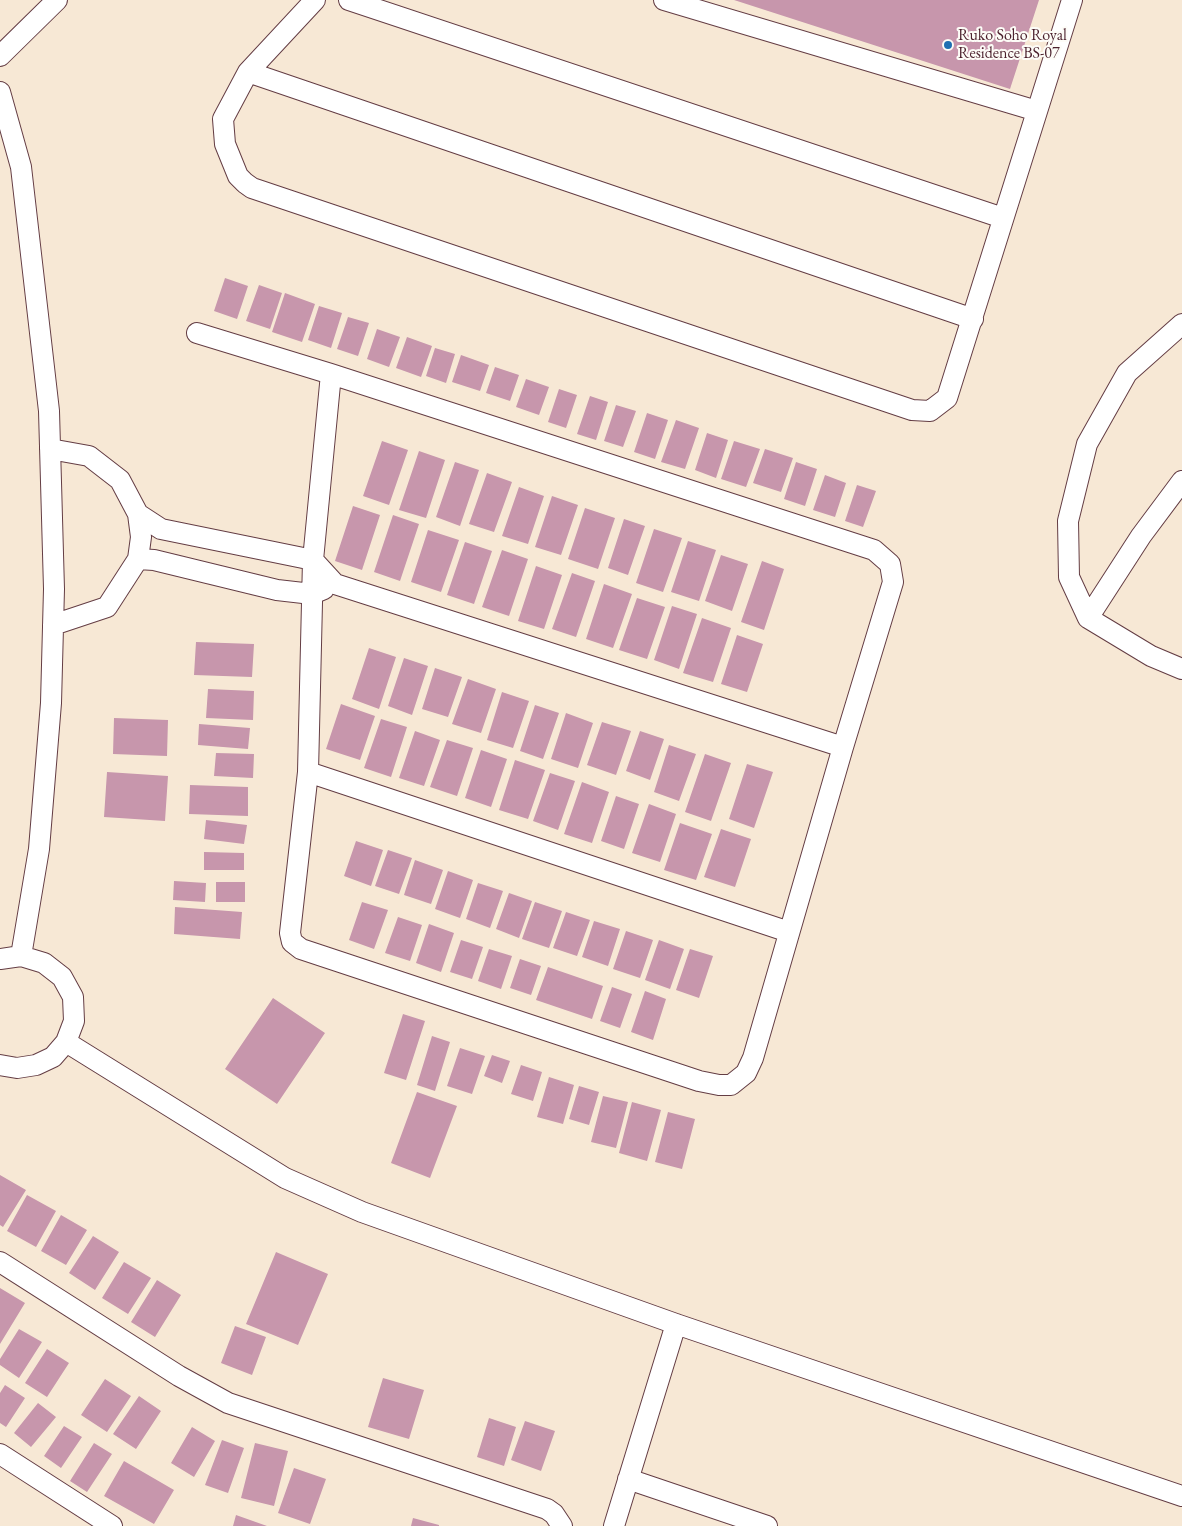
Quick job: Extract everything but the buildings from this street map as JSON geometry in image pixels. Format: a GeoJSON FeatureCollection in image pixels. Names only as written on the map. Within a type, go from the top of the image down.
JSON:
{"type":"FeatureCollection","features":[{"type":"Feature","properties":{"kind":"street"},"geometry":{"type":"LineString","coordinates":[[0,56],[56,0]]}},
{"type":"Feature","properties":{"kind":"street"},"geometry":{"type":"LineString","coordinates":[[315,0],[248,72],[223,119],[225,144],[238,176],[244,183],[252,188],[912,410],[930,412],[947,398],[1072,0]]}},
{"type":"Feature","properties":{"kind":"street"},"geometry":{"type":"LineString","coordinates":[[349,0],[1003,218]]}},
{"type":"Feature","properties":{"kind":"street"},"geometry":{"type":"LineString","coordinates":[[664,0],[1038,111]]}},
{"type":"Feature","properties":{"kind":"street"},"geometry":{"type":"LineString","coordinates":[[248,72],[973,319]]}},
{"type":"Feature","properties":{"kind":"street"},"geometry":{"type":"LineString","coordinates":[[0,92],[20,167],[49,411],[54,589],[51,703],[39,849],[21,956]]}},
{"type":"Feature","properties":{"kind":"street"},"geometry":{"type":"LineString","coordinates":[[1182,324],[1127,373],[1088,444],[1068,521],[1069,578],[1088,618],[1150,656],[1182,669]]}},
{"type":"Feature","properties":{"kind":"street"},"geometry":{"type":"LineString","coordinates":[[197,333],[331,374],[874,550],[890,564],[893,582],[752,1058],[746,1073],[731,1085],[699,1081],[302,949],[292,942],[290,933],[308,772],[313,560],[331,374]]}},
{"type":"Feature","properties":{"kind":"street"},"geometry":{"type":"LineString","coordinates":[[50,449],[89,456],[120,480],[138,514],[141,536],[138,559],[107,607],[53,625]]}},
{"type":"Feature","properties":{"kind":"street"},"geometry":{"type":"LineString","coordinates":[[1088,618],[1140,536],[1182,481]]}},
{"type":"Feature","properties":{"kind":"street"},"geometry":{"type":"LineString","coordinates":[[138,514],[161,529],[313,560],[334,584],[843,747]]}},
{"type":"Feature","properties":{"kind":"street"},"geometry":{"type":"LineString","coordinates":[[138,559],[154,560],[277,590],[312,594],[334,584]]}},
{"type":"Feature","properties":{"kind":"street"},"geometry":{"type":"LineString","coordinates":[[308,772],[789,932]]}},
{"type":"Feature","properties":{"kind":"street"},"geometry":{"type":"LineString","coordinates":[[0,959],[21,956],[44,963],[62,977],[73,998],[74,1021],[66,1042],[53,1057],[36,1065],[17,1068],[0,1065]]}},
{"type":"Feature","properties":{"kind":"street"},"geometry":{"type":"LineString","coordinates":[[66,1042],[285,1178],[362,1212],[676,1324],[1182,1496]]}},
{"type":"Feature","properties":{"kind":"street"},"geometry":{"type":"LineString","coordinates":[[0,1262],[179,1376],[228,1403],[547,1509],[554,1514],[562,1526]]}},
{"type":"Feature","properties":{"kind":"street"},"geometry":{"type":"LineString","coordinates":[[614,1526],[676,1324]]}},
{"type":"Feature","properties":{"kind":"street"},"geometry":{"type":"LineString","coordinates":[[0,1454],[112,1526]]}},
{"type":"Feature","properties":{"kind":"street"},"geometry":{"type":"LineString","coordinates":[[628,1479],[767,1526]]}},
{"type":"Feature","properties":{"kind":"place","name":"Ruko Soho Royal Residence BS-07"},"geometry":{"type":"Point","coordinates":[948,45]}}]}
